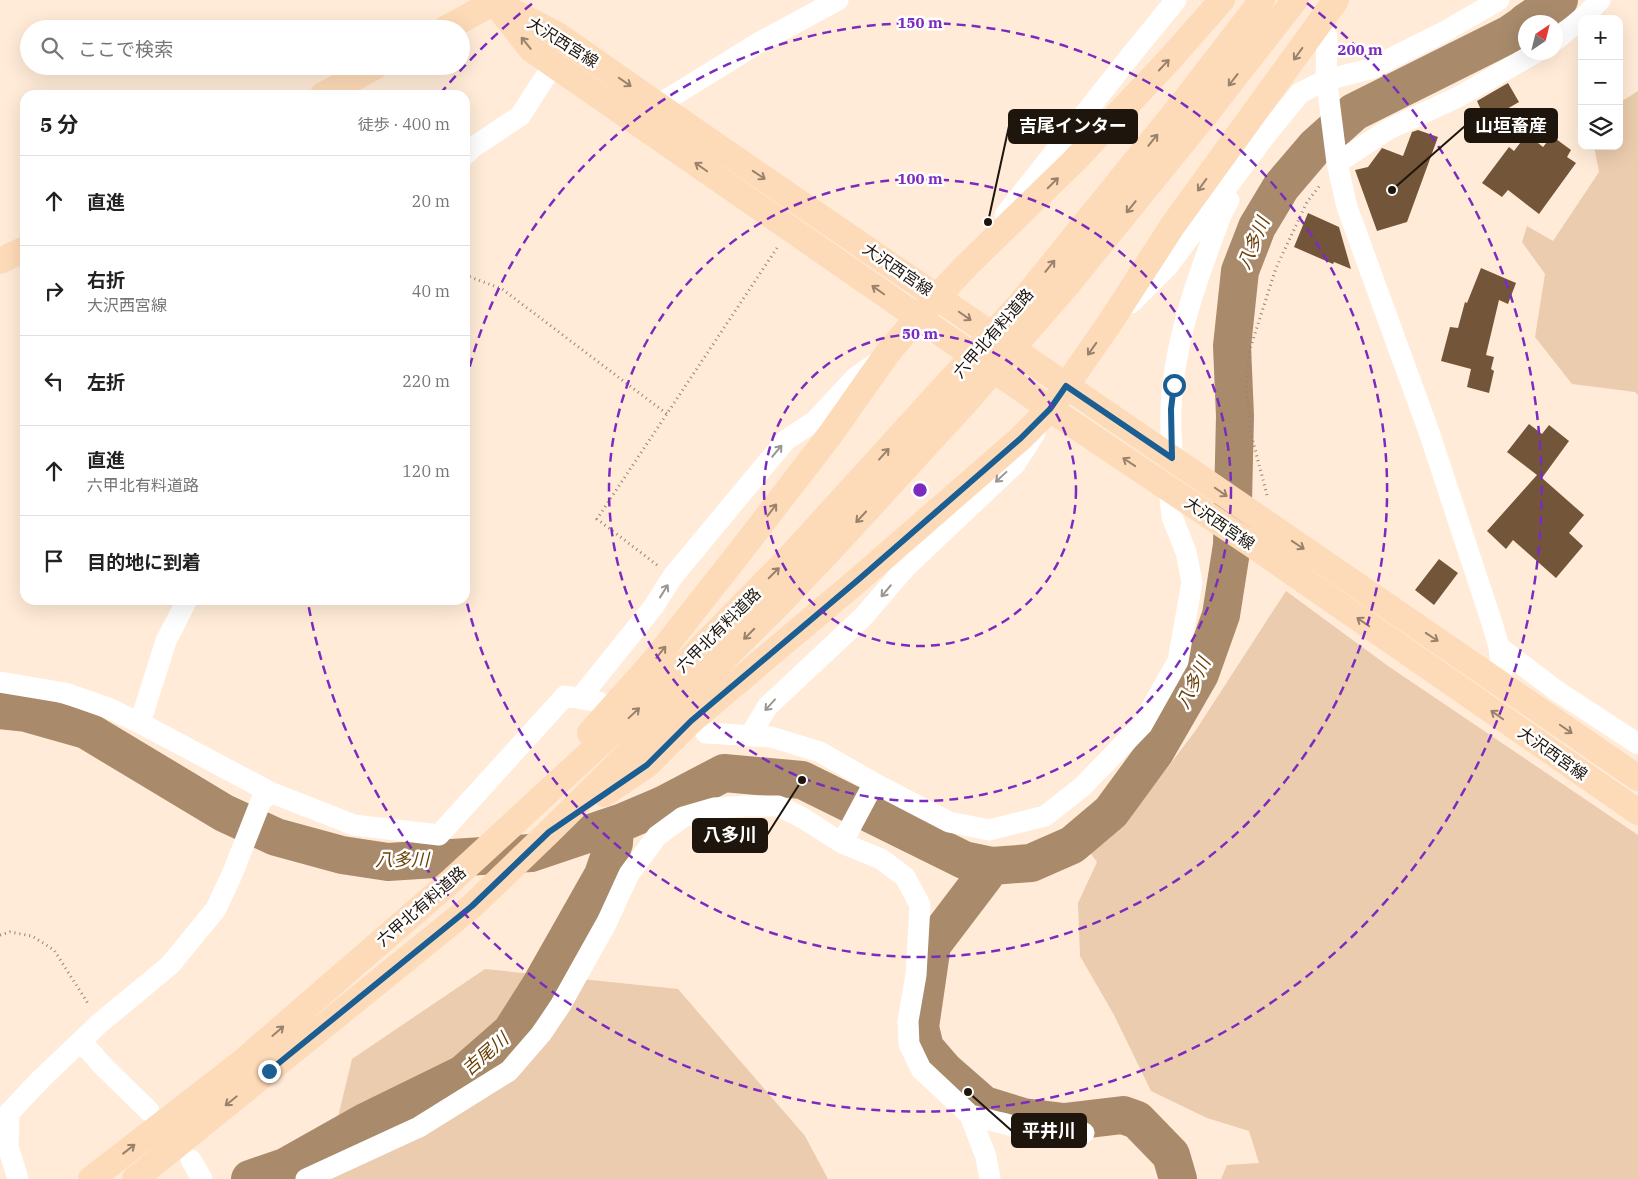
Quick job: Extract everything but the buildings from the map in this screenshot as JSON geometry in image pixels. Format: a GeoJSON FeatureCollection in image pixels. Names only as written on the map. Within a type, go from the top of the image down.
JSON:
{"type":"FeatureCollection","features":[{"type":"Feature","properties":{"kind":"main road"},"geometry":{"type":"LineString","coordinates":[[451,881],[606,716],[654,661],[830,435],[887,354],[918,317],[1074,161],[1170,59],[1222,0]]}},
{"type":"Feature","properties":{"kind":"main road","name":"六甲北有料道路"},"geometry":{"type":"LineString","coordinates":[[135,1179],[472,906],[778,606],[965,403],[1029,311],[1179,107],[1262,0]]}},
{"type":"Feature","properties":{"kind":"main road","name":"六甲北有料道路"},"geometry":{"type":"LineString","coordinates":[[91,1179],[241,1062],[451,881],[668,681],[787,560],[944,389],[1029,311],[1206,114],[1295,0]]}},
{"type":"Feature","properties":{"kind":"main road"},"geometry":{"type":"LineString","coordinates":[[549,832],[647,765],[691,721],[865,574],[1021,438],[1050,409],[1110,324],[1173,226],[1336,0]]}},
{"type":"Feature","properties":{"kind":"main road","name":"大沢西宮線"},"geometry":{"type":"LineString","coordinates":[[496,1],[556,34],[1638,778]]}},
{"type":"Feature","properties":{"kind":"main road","name":"大沢西宮線"},"geometry":{"type":"LineString","coordinates":[[496,1],[531,49],[553,65],[1050,409],[1254,546],[1638,812]]}},
{"type":"Feature","properties":{"kind":"main road"},"geometry":{"type":"LineString","coordinates":[[461,20],[496,1]]}},
{"type":"Feature","properties":{"kind":"main road"},"geometry":{"type":"LineString","coordinates":[[332,90],[360,75]]}},
{"type":"Feature","properties":{"kind":"main road"},"geometry":{"type":"LineString","coordinates":[[0,261],[20,251]]}},
{"type":"Feature","properties":{"kind":"street"},"geometry":{"type":"LineString","coordinates":[[658,105],[760,42],[838,0]]}},
{"type":"Feature","properties":{"kind":"street"},"geometry":{"type":"LineString","coordinates":[[967,266],[1070,131],[1176,0]]}},
{"type":"Feature","properties":{"kind":"street"},"geometry":{"type":"LineString","coordinates":[[1110,324],[1168,266],[1300,93],[1327,86],[1370,69],[1442,33],[1499,0]]}},
{"type":"Feature","properties":{"kind":"street"},"geometry":{"type":"LineString","coordinates":[[1563,34],[1600,0]]}},
{"type":"Feature","properties":{"kind":"street"},"geometry":{"type":"LineString","coordinates":[[1327,36],[1327,86],[1338,166],[1347,207],[1429,432],[1499,647],[1503,686]]}},
{"type":"Feature","properties":{"kind":"street"},"geometry":{"type":"LineString","coordinates":[[1338,166],[1389,129],[1458,96],[1523,60]]}},
{"type":"Feature","properties":{"kind":"street"},"geometry":{"type":"LineString","coordinates":[[470,150],[520,116],[553,65]]}},
{"type":"Feature","properties":{"kind":"street"},"geometry":{"type":"LineString","coordinates":[[1179,462],[1172,401],[1178,354],[1190,300],[1222,213],[1258,146]]}},
{"type":"Feature","properties":{"kind":"street"},"geometry":{"type":"LineString","coordinates":[[0,682],[65,693],[108,708],[140,723],[265,797],[354,825],[439,835],[565,696],[590,700],[673,576],[786,440],[815,421],[856,377],[887,354]]}},
{"type":"Feature","properties":{"kind":"street"},"geometry":{"type":"LineString","coordinates":[[750,736],[768,707],[864,617],[907,566],[1015,464],[1050,409]]}},
{"type":"Feature","properties":{"kind":"street"},"geometry":{"type":"LineString","coordinates":[[706,733],[771,737],[820,752],[872,787],[949,822],[989,830],[1045,816],[1082,787],[1142,725],[1178,661],[1192,582],[1186,552],[1172,518],[1169,489]]}},
{"type":"Feature","properties":{"kind":"street"},"geometry":{"type":"LineString","coordinates":[[140,723],[166,641],[184,605]]}},
{"type":"Feature","properties":{"kind":"street"},"geometry":{"type":"LineString","coordinates":[[1499,647],[1557,691],[1638,744]]}},
{"type":"Feature","properties":{"kind":"street"},"geometry":{"type":"LineString","coordinates":[[844,841],[872,787]]}},
{"type":"Feature","properties":{"kind":"street"},"geometry":{"type":"LineString","coordinates":[[18,1179],[8,1147],[9,1113],[81,1041],[170,965],[216,909],[265,797]]}},
{"type":"Feature","properties":{"kind":"street"},"geometry":{"type":"LineString","coordinates":[[306,1179],[419,1127],[509,1071],[541,1034],[560,1006],[607,922],[629,874],[657,836],[683,817],[714,808],[746,806],[778,806],[882,859],[905,877],[920,905],[916,975],[908,1021],[909,1044],[922,1069],[970,1115],[986,1157],[990,1179]]}},
{"type":"Feature","properties":{"kind":"street"},"geometry":{"type":"LineString","coordinates":[[81,1041],[107,1071],[149,1111]]}},
{"type":"Feature","properties":{"kind":"street"},"geometry":{"type":"LineString","coordinates":[[970,1115],[1025,1128],[1069,1134],[1084,1132]]}},
{"type":"Feature","properties":{"kind":"street"},"geometry":{"type":"LineString","coordinates":[[190,1160],[202,1179]]}},
{"type":"Feature","properties":{"kind":"path"},"geometry":{"type":"LineString","coordinates":[[1267,523],[1251,434],[1246,386],[1250,349],[1276,268],[1307,202],[1338,166]]}},
{"type":"Feature","properties":{"kind":"path"},"geometry":{"type":"LineString","coordinates":[[673,576],[597,519],[790,229]]}},
{"type":"Feature","properties":{"kind":"path"},"geometry":{"type":"LineString","coordinates":[[470,277],[502,289],[667,414]]}},
{"type":"Feature","properties":{"kind":"path"},"geometry":{"type":"LineString","coordinates":[[0,935],[10,932],[32,936],[54,950],[100,1024]]}},
{"type":"Feature","properties":{"kind":"shaded area"},"geometry":{"type":"Polygon","coordinates":[[[1638,91],[1638,395],[1635,392],[1572,384],[1535,337],[1545,274],[1522,242],[1527,226],[1553,241],[1599,172],[1595,150],[1623,150],[1623,100],[1638,91]]]}},
{"type":"Feature","properties":{"kind":"shaded area"},"geometry":{"type":"Polygon","coordinates":[[[1286,591],[1388,666],[1638,835],[1638,1179],[1221,1179],[1227,1165],[1259,1163],[1249,1131],[1207,1118],[1151,1091],[1114,1015],[1080,956],[1078,903],[1097,862],[1078,836],[1152,788],[1196,730],[1286,591]]]}},
{"type":"Feature","properties":{"kind":"shaded area"},"geometry":{"type":"Polygon","coordinates":[[[485,969],[678,989],[805,1136],[828,1179],[323,1179],[352,1059],[485,969]]]}},
{"type":"Feature","properties":{"kind":"waterway","name":"八多川"},"geometry":{"type":"LineString","coordinates":[[1536,15],[1559,0]]}},
{"type":"Feature","properties":{"kind":"waterway","name":"八多川"},"geometry":{"type":"LineString","coordinates":[[0,710],[26,713],[86,730],[224,813],[276,837],[342,855],[388,862],[531,853],[623,822],[663,805],[724,773],[802,780],[964,860],[992,866],[1031,863],[1072,845],[1111,812],[1155,752],[1200,674],[1221,615],[1232,545],[1235,416],[1232,346],[1240,271],[1257,227],[1281,187],[1315,147],[1354,112],[1518,28]]}},
{"type":"Feature","properties":{"kind":"waterway","name":"吉尾川"},"geometry":{"type":"LineString","coordinates":[[250,1179],[285,1167],[365,1122],[463,1074],[511,1032],[539,988],[603,875],[614,843],[615,825]]}},
{"type":"Feature","properties":{"kind":"waterway"},"geometry":{"type":"LineString","coordinates":[[992,866],[932,945],[920,1027],[925,1048],[944,1070],[984,1105],[1023,1117],[1064,1122],[1123,1115],[1137,1120],[1171,1155],[1178,1179]]}},
{"type":"Feature","properties":{"kind":"place","name":"山垣畜産"},"geometry":{"type":"Point","coordinates":[1392,190]}},
{"type":"Feature","properties":{"kind":"place","name":"吉尾インター"},"geometry":{"type":"Point","coordinates":[988,222]}},
{"type":"Feature","properties":{"kind":"place","name":"八多川"},"geometry":{"type":"Point","coordinates":[802,780]}},
{"type":"Feature","properties":{"kind":"place","name":"平井川"},"geometry":{"type":"Point","coordinates":[968,1092]}},
{"type":"Feature","properties":{"kind":"route"},"geometry":{"type":"LineString","coordinates":[[269,1071],[472,906],[549,832],[647,765],[691,721],[858,580],[1021,438],[1050,409],[1066,386],[1172,458],[1171,409],[1174,385]]}}]}
